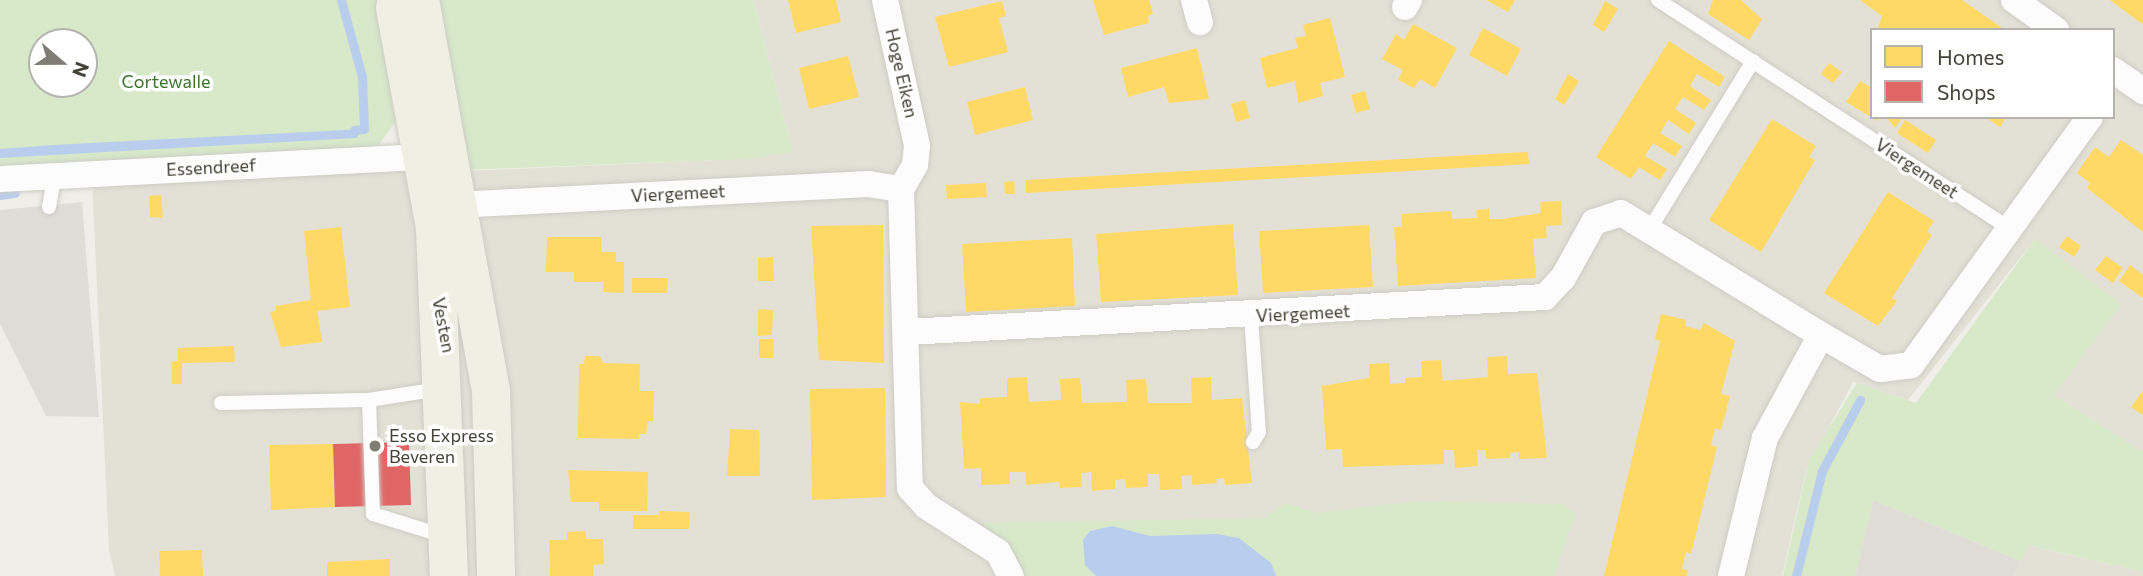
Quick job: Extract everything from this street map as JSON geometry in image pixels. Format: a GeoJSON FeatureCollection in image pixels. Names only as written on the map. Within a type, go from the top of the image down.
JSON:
{"type":"FeatureCollection","features":[{"type":"Feature","properties":{"kind":"main road"},"geometry":{"type":"LineString","coordinates":[[394,0],[435,229],[435,283]]}},
{"type":"Feature","properties":{"kind":"main road","name":"Vesten"},"geometry":{"type":"LineString","coordinates":[[420,0],[441,103],[454,205],[491,392],[496,576]]}},
{"type":"Feature","properties":{"kind":"main road","name":"Vesten"},"geometry":{"type":"LineString","coordinates":[[435,283],[449,576]]}},
{"type":"Feature","properties":{"kind":"street","name":"Hoge Eiken"},"geometry":{"type":"LineString","coordinates":[[885,0],[918,146],[915,165],[901,189]]}},
{"type":"Feature","properties":{"kind":"street"},"geometry":{"type":"LineString","coordinates":[[2014,0],[2053,28]]}},
{"type":"Feature","properties":{"kind":"street"},"geometry":{"type":"LineString","coordinates":[[2115,77],[2143,91]]}},
{"type":"Feature","properties":{"kind":"street","name":"Viergemeet"},"geometry":{"type":"LineString","coordinates":[[907,332],[1251,316],[1545,297],[1559,285],[1594,222],[1621,213],[1651,227],[1821,335],[1880,369],[1897,370],[1911,365],[2089,119]]}},
{"type":"Feature","properties":{"kind":"street","name":"Essendreef"},"geometry":{"type":"LineString","coordinates":[[0,179],[55,174],[422,157]]}},
{"type":"Feature","properties":{"kind":"street","name":"Viergemeet"},"geometry":{"type":"LineString","coordinates":[[454,205],[868,184],[901,189]]}},
{"type":"Feature","properties":{"kind":"street"},"geometry":{"type":"LineString","coordinates":[[901,189],[910,488],[926,506],[998,552],[1011,576]]}},
{"type":"Feature","properties":{"kind":"street"},"geometry":{"type":"LineString","coordinates":[[1731,576],[1765,438],[1821,335]]}},
{"type":"Feature","properties":{"kind":"lane","name":"Viergemeet"},"geometry":{"type":"LineString","coordinates":[[1658,0],[2011,229]]}},
{"type":"Feature","properties":{"kind":"lane"},"geometry":{"type":"LineString","coordinates":[[1651,227],[1752,61]]}},
{"type":"Feature","properties":{"kind":"lane"},"geometry":{"type":"LineString","coordinates":[[49,207],[55,174]]}},
{"type":"Feature","properties":{"kind":"lane","name":"Vesten"},"geometry":{"type":"LineString","coordinates":[[435,283],[448,334],[457,417],[462,576]]}},
{"type":"Feature","properties":{"kind":"lane","name":"Vesten"},"geometry":{"type":"LineString","coordinates":[[471,298],[482,474],[484,576]]}},
{"type":"Feature","properties":{"kind":"lane"},"geometry":{"type":"LineString","coordinates":[[1251,316],[1259,432],[1253,442]]}},
{"type":"Feature","properties":{"kind":"lane"},"geometry":{"type":"LineString","coordinates":[[221,403],[369,400],[440,389]]}},
{"type":"Feature","properties":{"kind":"lane"},"geometry":{"type":"LineString","coordinates":[[369,400],[373,514],[448,538]]}},
{"type":"Feature","properties":{"kind":"shaded area"},"geometry":{"type":"Polygon","coordinates":[[[753,0],[2143,0],[2143,452],[2054,395],[2035,239],[1908,400],[1853,382],[1806,471],[1782,576],[115,576],[109,550],[92,178],[488,170],[718,160],[793,152],[753,0]]]}},
{"type":"Feature","properties":{"kind":"shaded area"},"geometry":{"type":"Polygon","coordinates":[[[82,202],[99,417],[46,416],[0,324],[0,210],[82,202]]]}},
{"type":"Feature","properties":{"kind":"shaded area"},"geometry":{"type":"Polygon","coordinates":[[[1873,500],[2021,561],[2014,576],[1855,576],[1873,500]]]}},
{"type":"Feature","properties":{"kind":"shaded area"},"geometry":{"type":"Polygon","coordinates":[[[2028,545],[2143,572],[2143,576],[2014,576],[2028,545]]]}},
{"type":"Feature","properties":{"kind":"green space","name":"Cortewalle"},"geometry":{"type":"Polygon","coordinates":[[[0,0],[387,0],[406,107],[375,150],[0,171],[0,0]]]}},
{"type":"Feature","properties":{"kind":"green space"},"geometry":{"type":"Polygon","coordinates":[[[426,0],[753,0],[793,152],[748,159],[465,170],[426,0]]]}},
{"type":"Feature","properties":{"kind":"green space"},"geometry":{"type":"Polygon","coordinates":[[[2035,239],[2121,304],[2054,395],[2143,452],[2143,572],[2029,545],[2021,561],[1873,500],[1855,576],[1783,576],[1809,460],[1857,383],[1916,403],[2035,239]]]}},
{"type":"Feature","properties":{"kind":"green space"},"geometry":{"type":"Polygon","coordinates":[[[1417,501],[1564,504],[1575,514],[1554,576],[1021,576],[981,523],[1265,518],[1284,503],[1318,513],[1417,501]]]}},
{"type":"Feature","properties":{"kind":"water"},"geometry":{"type":"Polygon","coordinates":[[[364,129],[356,138],[0,158],[0,149],[364,129]]]}},
{"type":"Feature","properties":{"kind":"water"},"geometry":{"type":"Polygon","coordinates":[[[1112,526],[1150,536],[1216,534],[1239,538],[1271,563],[1276,576],[1096,576],[1085,565],[1083,540],[1090,531],[1112,526]]]}},
{"type":"Feature","properties":{"kind":"building: Homes"},"geometry":{"type":"Polygon","coordinates":[[[788,0],[836,0],[841,22],[796,33],[788,0]]]}},
{"type":"Feature","properties":{"kind":"building: Homes"},"geometry":{"type":"Polygon","coordinates":[[[1093,0],[1149,0],[1153,14],[1148,16],[1149,23],[1104,35],[1093,0]]]}},
{"type":"Feature","properties":{"kind":"building: Homes"},"geometry":{"type":"Polygon","coordinates":[[[1486,0],[1515,0],[1508,12],[1486,0]]]}},
{"type":"Feature","properties":{"kind":"building: Homes"},"geometry":{"type":"Polygon","coordinates":[[[1713,0],[1741,0],[1762,19],[1749,40],[1708,14],[1713,0]]]}},
{"type":"Feature","properties":{"kind":"building: Homes"},"geometry":{"type":"Polygon","coordinates":[[[1860,0],[1962,0],[2002,28],[1878,28],[1882,16],[1860,0]]]}},
{"type":"Feature","properties":{"kind":"building: Homes"},"geometry":{"type":"Polygon","coordinates":[[[2110,0],[2143,0],[2143,24],[2138,21],[2110,0]]]}},
{"type":"Feature","properties":{"kind":"building: Homes"},"geometry":{"type":"Polygon","coordinates":[[[1002,1],[1006,16],[999,18],[1008,52],[949,67],[935,17],[1002,1]]]}},
{"type":"Feature","properties":{"kind":"building: Homes"},"geometry":{"type":"Polygon","coordinates":[[[1605,1],[1618,9],[1604,32],[1593,25],[1605,1]]]}},
{"type":"Feature","properties":{"kind":"building: Homes"},"geometry":{"type":"Polygon","coordinates":[[[1330,18],[1345,77],[1320,83],[1323,96],[1298,103],[1295,81],[1267,88],[1260,58],[1298,48],[1295,38],[1306,36],[1303,25],[1330,18]]]}},
{"type":"Feature","properties":{"kind":"building: Homes"},"geometry":{"type":"Polygon","coordinates":[[[1413,24],[1457,48],[1435,88],[1420,79],[1414,88],[1398,80],[1403,70],[1382,59],[1396,34],[1404,40],[1413,24]]]}},
{"type":"Feature","properties":{"kind":"building: Homes"},"geometry":{"type":"Polygon","coordinates":[[[1483,28],[1521,49],[1507,76],[1469,55],[1483,28]]]}},
{"type":"Feature","properties":{"kind":"building: Homes"},"geometry":{"type":"Polygon","coordinates":[[[1669,41],[1725,77],[1719,87],[1697,74],[1690,86],[1711,100],[1704,110],[1683,97],[1675,109],[1696,123],[1689,134],[1668,120],[1660,133],[1682,146],[1675,157],[1653,143],[1645,156],[1667,169],[1660,180],[1639,167],[1631,179],[1596,157],[1669,41]]]}},
{"type":"Feature","properties":{"kind":"building: Homes"},"geometry":{"type":"Polygon","coordinates":[[[1197,48],[1209,99],[1169,103],[1164,87],[1128,97],[1121,68],[1197,48]]]}},
{"type":"Feature","properties":{"kind":"building: Homes"},"geometry":{"type":"Polygon","coordinates":[[[848,56],[859,97],[809,109],[799,68],[848,56]]]}},
{"type":"Feature","properties":{"kind":"building: Homes"},"geometry":{"type":"Polygon","coordinates":[[[1829,63],[1842,72],[1833,83],[1821,74],[1829,63]]]}},
{"type":"Feature","properties":{"kind":"building: Homes"},"geometry":{"type":"Polygon","coordinates":[[[1568,74],[1579,81],[1564,105],[1555,99],[1568,74]]]}},
{"type":"Feature","properties":{"kind":"building: Homes"},"geometry":{"type":"Polygon","coordinates":[[[1860,81],[1870,87],[1870,116],[1846,102],[1860,81]]]}},
{"type":"Feature","properties":{"kind":"building: Homes"},"geometry":{"type":"Polygon","coordinates":[[[1025,87],[1033,120],[975,135],[967,102],[1025,87]]]}},
{"type":"Feature","properties":{"kind":"building: Homes"},"geometry":{"type":"Polygon","coordinates":[[[1365,91],[1370,109],[1356,113],[1351,95],[1365,91]]]}},
{"type":"Feature","properties":{"kind":"building: Homes"},"geometry":{"type":"Polygon","coordinates":[[[1245,100],[1250,118],[1236,122],[1231,104],[1245,100]]]}},
{"type":"Feature","properties":{"kind":"building: Homes"},"geometry":{"type":"Polygon","coordinates":[[[1772,119],[1816,146],[1809,157],[1815,160],[1761,252],[1709,220],[1772,119]]]}},
{"type":"Feature","properties":{"kind":"building: Homes"},"geometry":{"type":"Polygon","coordinates":[[[1888,119],[1902,119],[1895,128],[1888,119]]]}},
{"type":"Feature","properties":{"kind":"building: Homes"},"geometry":{"type":"Polygon","coordinates":[[[1988,119],[2005,119],[2000,127],[1988,119]]]}},
{"type":"Feature","properties":{"kind":"building: Homes"},"geometry":{"type":"Polygon","coordinates":[[[1905,120],[1936,140],[1928,153],[1897,133],[1905,120]]]}},
{"type":"Feature","properties":{"kind":"building: Homes"},"geometry":{"type":"Polygon","coordinates":[[[2121,140],[2143,155],[2143,232],[2087,188],[2090,183],[2077,173],[2095,147],[2109,157],[2121,140]]]}},
{"type":"Feature","properties":{"kind":"building: Homes"},"geometry":{"type":"Polygon","coordinates":[[[1528,152],[1529,164],[1026,193],[1026,180],[1528,152]]]}},
{"type":"Feature","properties":{"kind":"building: Homes"},"geometry":{"type":"Polygon","coordinates":[[[1014,181],[1015,194],[1005,194],[1004,182],[1014,181]]]}},
{"type":"Feature","properties":{"kind":"building: Homes"},"geometry":{"type":"Polygon","coordinates":[[[986,183],[987,197],[947,199],[946,185],[986,183]]]}},
{"type":"Feature","properties":{"kind":"building: Homes"},"geometry":{"type":"Polygon","coordinates":[[[1888,192],[1934,221],[1927,232],[1932,235],[1892,298],[1897,301],[1878,326],[1824,293],[1888,192]]]}},
{"type":"Feature","properties":{"kind":"building: Homes"},"geometry":{"type":"Polygon","coordinates":[[[161,195],[163,218],[150,217],[149,196],[161,195]]]}},
{"type":"Feature","properties":{"kind":"building: Homes"},"geometry":{"type":"Polygon","coordinates":[[[1561,201],[1562,225],[1546,226],[1547,238],[1533,239],[1536,278],[1398,286],[1394,227],[1402,227],[1401,214],[1451,211],[1452,219],[1477,218],[1476,210],[1489,209],[1489,219],[1503,219],[1541,213],[1540,202],[1561,201]]]}},
{"type":"Feature","properties":{"kind":"building: Homes"},"geometry":{"type":"Polygon","coordinates":[[[1233,224],[1238,295],[1101,302],[1096,234],[1233,224]]]}},
{"type":"Feature","properties":{"kind":"building: Homes"},"geometry":{"type":"Polygon","coordinates":[[[883,225],[884,363],[819,360],[811,226],[883,225]]]}},
{"type":"Feature","properties":{"kind":"building: Homes"},"geometry":{"type":"Polygon","coordinates":[[[1369,225],[1373,287],[1263,293],[1259,231],[1369,225]]]}},
{"type":"Feature","properties":{"kind":"building: Homes"},"geometry":{"type":"Polygon","coordinates":[[[341,227],[350,307],[317,311],[322,342],[281,347],[270,312],[276,311],[276,306],[311,300],[304,231],[341,227]]]}},
{"type":"Feature","properties":{"kind":"building: Homes"},"geometry":{"type":"Polygon","coordinates":[[[2067,236],[2081,246],[2074,257],[2059,247],[2067,236]]]}},
{"type":"Feature","properties":{"kind":"building: Homes"},"geometry":{"type":"Polygon","coordinates":[[[547,237],[601,237],[601,252],[616,252],[616,262],[624,262],[624,293],[603,292],[603,282],[574,282],[574,272],[546,272],[547,237]]]}},
{"type":"Feature","properties":{"kind":"building: Homes"},"geometry":{"type":"Polygon","coordinates":[[[1072,238],[1075,306],[966,312],[962,244],[1072,238]]]}},
{"type":"Feature","properties":{"kind":"building: Homes"},"geometry":{"type":"Polygon","coordinates":[[[2106,256],[2123,268],[2113,283],[2095,270],[2106,256]]]}},
{"type":"Feature","properties":{"kind":"building: Homes"},"geometry":{"type":"Polygon","coordinates":[[[773,257],[774,281],[758,281],[758,258],[773,257]]]}},
{"type":"Feature","properties":{"kind":"building: Homes"},"geometry":{"type":"Polygon","coordinates":[[[2130,265],[2143,275],[2143,298],[2119,281],[2130,265]]]}},
{"type":"Feature","properties":{"kind":"building: Homes"},"geometry":{"type":"Polygon","coordinates":[[[632,278],[668,278],[667,293],[632,293],[632,278]]]}},
{"type":"Feature","properties":{"kind":"building: Homes"},"geometry":{"type":"Polygon","coordinates":[[[758,309],[773,310],[772,335],[758,336],[758,309]]]}},
{"type":"Feature","properties":{"kind":"building: Homes"},"geometry":{"type":"Polygon","coordinates":[[[1661,314],[1686,320],[1685,326],[1700,330],[1704,323],[1735,341],[1721,394],[1730,396],[1721,430],[1715,428],[1711,445],[1717,447],[1691,554],[1686,552],[1682,569],[1688,571],[1686,576],[1604,576],[1660,341],[1655,339],[1661,314]]]}},
{"type":"Feature","properties":{"kind":"building: Homes"},"geometry":{"type":"Polygon","coordinates":[[[759,339],[774,339],[773,358],[759,358],[759,339]]]}},
{"type":"Feature","properties":{"kind":"building: Homes"},"geometry":{"type":"Polygon","coordinates":[[[234,346],[235,362],[182,363],[182,384],[172,384],[172,362],[178,361],[178,348],[234,346]]]}},
{"type":"Feature","properties":{"kind":"building: Homes"},"geometry":{"type":"Polygon","coordinates":[[[585,356],[600,356],[603,363],[640,364],[639,391],[654,391],[653,421],[648,421],[646,434],[639,434],[639,439],[578,438],[579,364],[584,364],[585,356]]]}},
{"type":"Feature","properties":{"kind":"building: Homes"},"geometry":{"type":"Polygon","coordinates":[[[1507,356],[1508,374],[1537,373],[1547,458],[1519,459],[1519,452],[1510,453],[1510,458],[1486,459],[1486,450],[1477,450],[1478,466],[1455,468],[1454,450],[1444,450],[1444,464],[1343,467],[1342,449],[1326,450],[1322,386],[1369,378],[1369,364],[1389,363],[1390,384],[1405,383],[1405,378],[1422,377],[1421,361],[1441,360],[1443,381],[1488,377],[1487,357],[1507,356]]]}},
{"type":"Feature","properties":{"kind":"building: Homes"},"geometry":{"type":"Polygon","coordinates":[[[1027,377],[1029,402],[1061,400],[1060,379],[1080,378],[1082,403],[1127,402],[1126,380],[1146,379],[1148,403],[1192,403],[1191,378],[1211,377],[1212,400],[1242,398],[1252,483],[1225,485],[1224,478],[1216,479],[1217,483],[1192,485],[1192,475],[1181,476],[1182,489],[1160,490],[1159,474],[1148,474],[1148,487],[1126,488],[1125,479],[1115,480],[1115,489],[1092,491],[1091,472],[1081,473],[1082,487],[1060,488],[1059,482],[1026,485],[1025,472],[1010,472],[1010,484],[981,485],[981,468],[964,469],[960,402],[980,404],[980,398],[1007,397],[1007,378],[1027,377]]]}},
{"type":"Feature","properties":{"kind":"building: Homes"},"geometry":{"type":"Polygon","coordinates":[[[885,388],[886,497],[812,500],[810,389],[885,388]]]}},
{"type":"Feature","properties":{"kind":"building: Homes"},"geometry":{"type":"Polygon","coordinates":[[[2143,391],[2143,415],[2131,407],[2143,391]]]}},
{"type":"Feature","properties":{"kind":"building: Homes"},"geometry":{"type":"Polygon","coordinates":[[[730,429],[759,430],[760,476],[727,476],[730,429]]]}},
{"type":"Feature","properties":{"kind":"building: Homes"},"geometry":{"type":"Polygon","coordinates":[[[333,444],[335,507],[271,510],[269,445],[333,444]]]}},
{"type":"Feature","properties":{"kind":"building: Homes"},"geometry":{"type":"Polygon","coordinates":[[[568,470],[648,472],[647,511],[599,511],[599,502],[571,502],[568,470]]]}},
{"type":"Feature","properties":{"kind":"building: Homes"},"geometry":{"type":"Polygon","coordinates":[[[659,511],[690,512],[689,529],[633,529],[633,515],[659,515],[659,511]]]}},
{"type":"Feature","properties":{"kind":"building: Homes"},"geometry":{"type":"Polygon","coordinates":[[[586,531],[586,539],[603,539],[604,564],[593,565],[593,576],[550,576],[549,540],[567,540],[567,532],[586,531]]]}},
{"type":"Feature","properties":{"kind":"building: Homes"},"geometry":{"type":"Polygon","coordinates":[[[202,550],[203,576],[160,576],[159,551],[202,550]]]}},
{"type":"Feature","properties":{"kind":"building: Homes"},"geometry":{"type":"Polygon","coordinates":[[[390,559],[390,576],[327,576],[327,562],[390,559]]]}},
{"type":"Feature","properties":{"kind":"building: Shops"},"geometry":{"type":"Polygon","coordinates":[[[409,442],[411,505],[335,507],[333,444],[409,442]]]}},
{"type":"Feature","properties":{"kind":"waterway"},"geometry":{"type":"LineString","coordinates":[[341,0],[362,77],[364,129],[354,130]]}},
{"type":"Feature","properties":{"kind":"waterway"},"geometry":{"type":"LineString","coordinates":[[0,195],[15,193]]}},
{"type":"Feature","properties":{"kind":"waterway"},"geometry":{"type":"LineString","coordinates":[[1796,576],[1822,471],[1860,400]]}},
{"type":"Feature","properties":{"kind":"place","name":"Esso Express Beveren"},"geometry":{"type":"Point","coordinates":[375,446]}}]}
